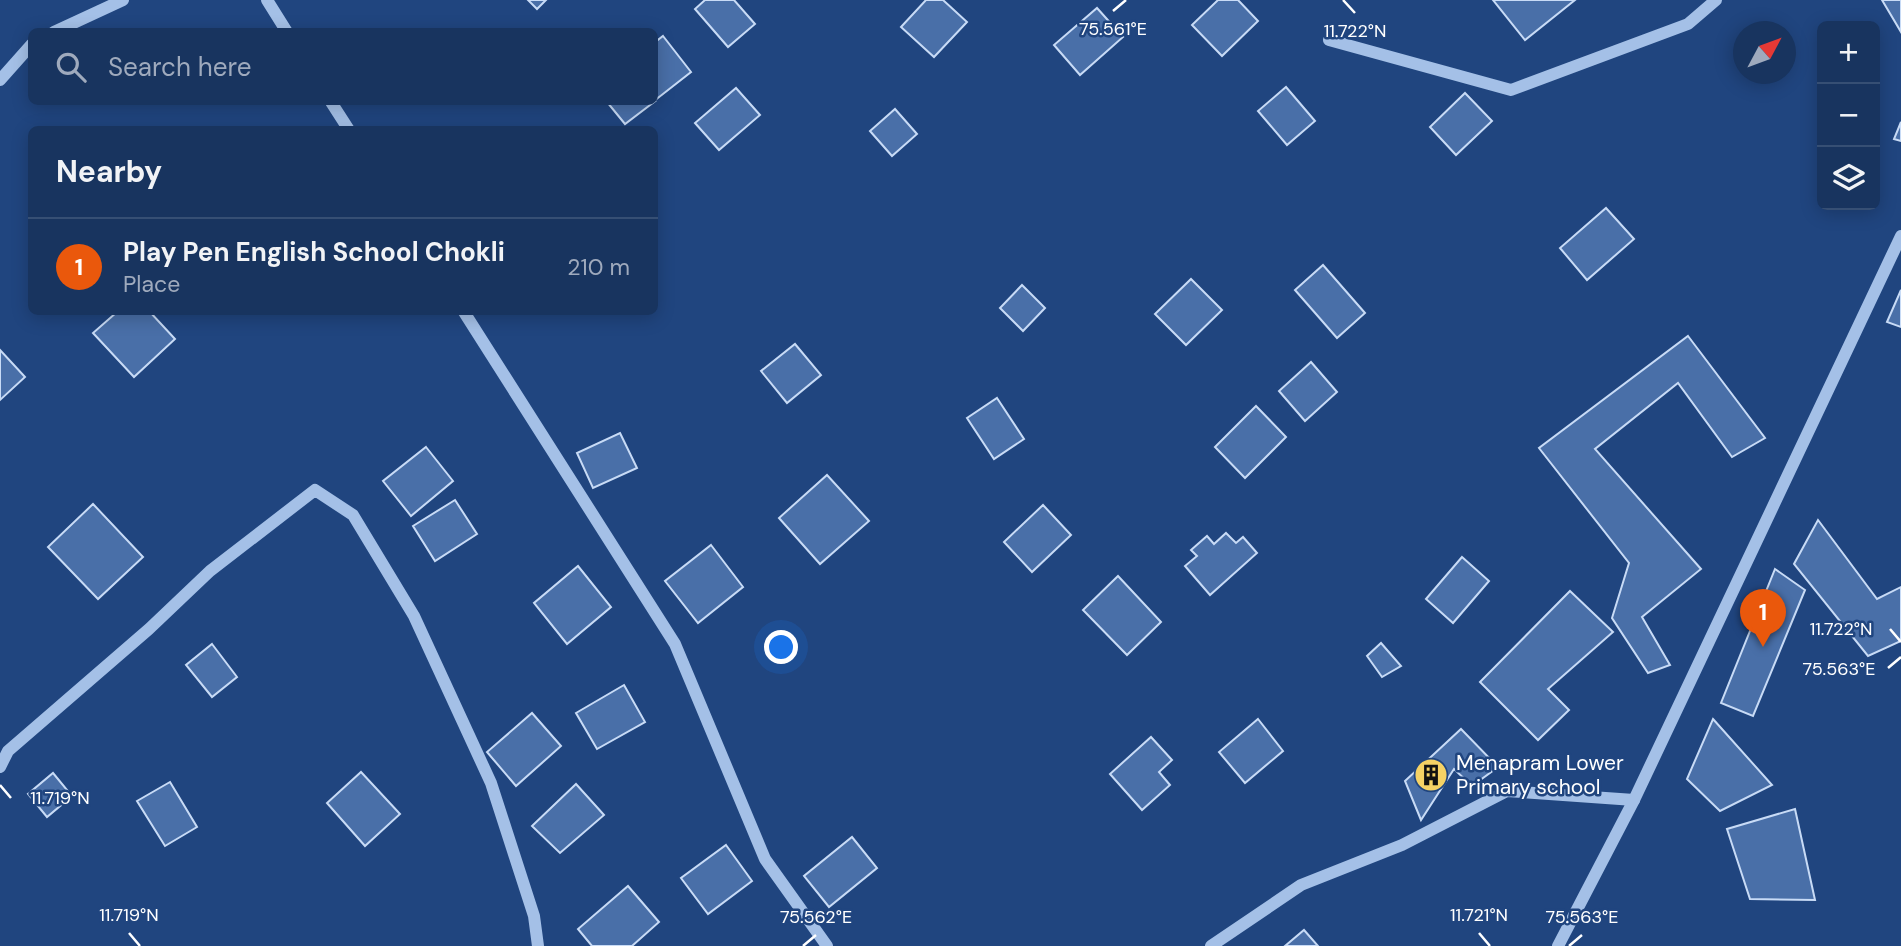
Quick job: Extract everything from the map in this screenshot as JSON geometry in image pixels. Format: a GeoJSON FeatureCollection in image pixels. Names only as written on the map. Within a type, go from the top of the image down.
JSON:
{"type":"FeatureCollection","features":[{"type":"Feature","properties":{"kind":"street"},"geometry":{"type":"LineString","coordinates":[[63,28],[123,0]]}},
{"type":"Feature","properties":{"kind":"street"},"geometry":{"type":"LineString","coordinates":[[267,0],[284,28]]}},
{"type":"Feature","properties":{"kind":"street"},"geometry":{"type":"LineString","coordinates":[[1329,40],[1511,90],[1688,24],[1716,0]]}},
{"type":"Feature","properties":{"kind":"street"},"geometry":{"type":"LineString","coordinates":[[0,79],[28,48]]}},
{"type":"Feature","properties":{"kind":"street"},"geometry":{"type":"LineString","coordinates":[[333,105],[346,126]]}},
{"type":"Feature","properties":{"kind":"street"},"geometry":{"type":"LineString","coordinates":[[1559,946],[1634,800],[1901,236]]}},
{"type":"Feature","properties":{"kind":"street"},"geometry":{"type":"LineString","coordinates":[[466,315],[676,644],[765,859],[827,946]]}},
{"type":"Feature","properties":{"kind":"street"},"geometry":{"type":"LineString","coordinates":[[0,767],[8,751],[149,629],[210,571],[315,490],[352,515],[414,616],[491,783],[534,916],[538,946]]}},
{"type":"Feature","properties":{"kind":"street"},"geometry":{"type":"LineString","coordinates":[[1211,946],[1301,885],[1402,845],[1507,791],[1634,800]]}},
{"type":"Feature","properties":{"kind":"building"},"geometry":{"type":"Polygon","coordinates":[[[528,0],[546,0],[537,9],[528,0]]]}},
{"type":"Feature","properties":{"kind":"building"},"geometry":{"type":"Polygon","coordinates":[[[705,0],[734,0],[755,24],[728,47],[695,9],[705,0]]]}},
{"type":"Feature","properties":{"kind":"building"},"geometry":{"type":"Polygon","coordinates":[[[926,0],[943,0],[967,22],[934,57],[901,27],[926,0]]]}},
{"type":"Feature","properties":{"kind":"building"},"geometry":{"type":"Polygon","coordinates":[[[1218,0],[1238,0],[1258,21],[1222,56],[1192,25],[1218,0]]]}},
{"type":"Feature","properties":{"kind":"building"},"geometry":{"type":"Polygon","coordinates":[[[1493,0],[1575,0],[1525,40],[1493,0]]]}},
{"type":"Feature","properties":{"kind":"building"},"geometry":{"type":"Polygon","coordinates":[[[1882,0],[1901,0],[1901,32],[1882,0]]]}},
{"type":"Feature","properties":{"kind":"building"},"geometry":{"type":"Polygon","coordinates":[[[1097,8],[1123,37],[1080,75],[1054,45],[1097,8]]]}},
{"type":"Feature","properties":{"kind":"building"},"geometry":{"type":"Polygon","coordinates":[[[663,36],[691,72],[658,98],[658,40],[663,36]]]}},
{"type":"Feature","properties":{"kind":"building"},"geometry":{"type":"Polygon","coordinates":[[[1286,87],[1315,121],[1287,145],[1258,111],[1286,87]]]}},
{"type":"Feature","properties":{"kind":"building"},"geometry":{"type":"Polygon","coordinates":[[[736,88],[760,115],[719,150],[695,123],[736,88]]]}},
{"type":"Feature","properties":{"kind":"building"},"geometry":{"type":"Polygon","coordinates":[[[1465,93],[1492,121],[1456,155],[1430,127],[1465,93]]]}},
{"type":"Feature","properties":{"kind":"building"},"geometry":{"type":"Polygon","coordinates":[[[609,105],[650,105],[625,124],[609,105]]]}},
{"type":"Feature","properties":{"kind":"building"},"geometry":{"type":"Polygon","coordinates":[[[895,109],[917,134],[892,156],[870,131],[895,109]]]}},
{"type":"Feature","properties":{"kind":"building"},"geometry":{"type":"Polygon","coordinates":[[[1901,122],[1901,141],[1894,139],[1901,122]]]}},
{"type":"Feature","properties":{"kind":"building"},"geometry":{"type":"Polygon","coordinates":[[[1606,208],[1634,239],[1587,280],[1560,248],[1606,208]]]}},
{"type":"Feature","properties":{"kind":"building"},"geometry":{"type":"Polygon","coordinates":[[[1323,265],[1365,313],[1337,338],[1295,290],[1323,265]]]}},
{"type":"Feature","properties":{"kind":"building"},"geometry":{"type":"Polygon","coordinates":[[[1191,279],[1222,310],[1186,345],[1155,314],[1191,279]]]}},
{"type":"Feature","properties":{"kind":"building"},"geometry":{"type":"Polygon","coordinates":[[[1022,285],[1045,308],[1023,331],[1000,308],[1022,285]]]}},
{"type":"Feature","properties":{"kind":"building"},"geometry":{"type":"Polygon","coordinates":[[[1901,290],[1901,327],[1887,322],[1901,290]]]}},
{"type":"Feature","properties":{"kind":"building"},"geometry":{"type":"Polygon","coordinates":[[[114,315],[153,315],[175,339],[134,377],[93,333],[114,315]]]}},
{"type":"Feature","properties":{"kind":"building"},"geometry":{"type":"Polygon","coordinates":[[[1688,336],[1765,438],[1732,457],[1678,383],[1595,449],[1701,569],[1642,617],[1670,665],[1648,673],[1612,618],[1629,563],[1539,448],[1688,336]]]}},
{"type":"Feature","properties":{"kind":"building"},"geometry":{"type":"Polygon","coordinates":[[[795,344],[821,375],[787,403],[761,371],[795,344]]]}},
{"type":"Feature","properties":{"kind":"building"},"geometry":{"type":"Polygon","coordinates":[[[0,350],[25,377],[0,400],[0,350]]]}},
{"type":"Feature","properties":{"kind":"building"},"geometry":{"type":"Polygon","coordinates":[[[1311,362],[1337,392],[1305,421],[1279,391],[1311,362]]]}},
{"type":"Feature","properties":{"kind":"building"},"geometry":{"type":"Polygon","coordinates":[[[997,398],[1024,439],[994,459],[967,418],[997,398]]]}},
{"type":"Feature","properties":{"kind":"building"},"geometry":{"type":"Polygon","coordinates":[[[1256,406],[1286,437],[1245,478],[1215,447],[1256,406]]]}},
{"type":"Feature","properties":{"kind":"building"},"geometry":{"type":"Polygon","coordinates":[[[620,433],[637,468],[593,488],[577,453],[620,433]]]}},
{"type":"Feature","properties":{"kind":"building"},"geometry":{"type":"Polygon","coordinates":[[[426,447],[453,481],[411,516],[383,481],[426,447]]]}},
{"type":"Feature","properties":{"kind":"building"},"geometry":{"type":"Polygon","coordinates":[[[827,475],[869,521],[820,564],[779,518],[827,475]]]}},
{"type":"Feature","properties":{"kind":"building"},"geometry":{"type":"Polygon","coordinates":[[[455,500],[477,534],[435,561],[413,526],[455,500]]]}},
{"type":"Feature","properties":{"kind":"building"},"geometry":{"type":"Polygon","coordinates":[[[93,504],[143,557],[98,599],[48,547],[93,504]]]}},
{"type":"Feature","properties":{"kind":"building"},"geometry":{"type":"Polygon","coordinates":[[[1043,505],[1071,535],[1032,572],[1004,542],[1043,505]]]}},
{"type":"Feature","properties":{"kind":"building"},"geometry":{"type":"Polygon","coordinates":[[[1818,520],[1877,599],[1901,587],[1901,641],[1868,656],[1794,564],[1818,520]]]}},
{"type":"Feature","properties":{"kind":"building"},"geometry":{"type":"Polygon","coordinates":[[[1226,533],[1236,543],[1243,537],[1257,553],[1210,595],[1185,566],[1197,556],[1191,550],[1207,536],[1214,544],[1226,533]]]}},
{"type":"Feature","properties":{"kind":"building"},"geometry":{"type":"Polygon","coordinates":[[[711,545],[743,587],[698,623],[665,581],[711,545]]]}},
{"type":"Feature","properties":{"kind":"building"},"geometry":{"type":"Polygon","coordinates":[[[1462,557],[1489,581],[1453,623],[1426,599],[1462,557]]]}},
{"type":"Feature","properties":{"kind":"building"},"geometry":{"type":"Polygon","coordinates":[[[578,566],[611,607],[567,644],[534,603],[578,566]]]}},
{"type":"Feature","properties":{"kind":"building"},"geometry":{"type":"Polygon","coordinates":[[[1775,569],[1805,590],[1753,716],[1721,703],[1775,569]]]}},
{"type":"Feature","properties":{"kind":"building"},"geometry":{"type":"Polygon","coordinates":[[[1118,576],[1161,622],[1127,655],[1083,610],[1118,576]]]}},
{"type":"Feature","properties":{"kind":"building"},"geometry":{"type":"Polygon","coordinates":[[[1570,591],[1613,632],[1548,689],[1569,710],[1538,740],[1480,682],[1570,591]]]}},
{"type":"Feature","properties":{"kind":"building"},"geometry":{"type":"Polygon","coordinates":[[[1381,643],[1401,666],[1382,677],[1367,656],[1381,643]]]}},
{"type":"Feature","properties":{"kind":"building"},"geometry":{"type":"Polygon","coordinates":[[[212,644],[237,677],[212,697],[186,665],[212,644]]]}},
{"type":"Feature","properties":{"kind":"building"},"geometry":{"type":"Polygon","coordinates":[[[624,685],[645,722],[597,749],[576,713],[624,685]]]}},
{"type":"Feature","properties":{"kind":"building"},"geometry":{"type":"Polygon","coordinates":[[[532,713],[561,746],[516,786],[487,752],[532,713]]]}},
{"type":"Feature","properties":{"kind":"building"},"geometry":{"type":"Polygon","coordinates":[[[1258,719],[1283,751],[1245,783],[1219,752],[1258,719]]]}},
{"type":"Feature","properties":{"kind":"building"},"geometry":{"type":"Polygon","coordinates":[[[1713,719],[1772,785],[1720,811],[1687,779],[1713,719]]]}},
{"type":"Feature","properties":{"kind":"building","name":"Menapram Lower Primary school"},"geometry":{"type":"Polygon","coordinates":[[[1461,729],[1498,767],[1472,786],[1454,769],[1421,820],[1405,781],[1461,729]]]}},
{"type":"Feature","properties":{"kind":"building"},"geometry":{"type":"Polygon","coordinates":[[[1151,737],[1172,760],[1159,772],[1170,785],[1142,810],[1110,774],[1151,737]]]}},
{"type":"Feature","properties":{"kind":"building"},"geometry":{"type":"Polygon","coordinates":[[[361,772],[400,814],[365,846],[327,803],[361,772]]]}},
{"type":"Feature","properties":{"kind":"building"},"geometry":{"type":"Polygon","coordinates":[[[53,773],[72,796],[47,817],[28,794],[53,773]]]}},
{"type":"Feature","properties":{"kind":"building"},"geometry":{"type":"Polygon","coordinates":[[[170,782],[197,827],[165,846],[137,801],[170,782]]]}},
{"type":"Feature","properties":{"kind":"building"},"geometry":{"type":"Polygon","coordinates":[[[576,784],[604,815],[560,853],[532,826],[576,784]]]}},
{"type":"Feature","properties":{"kind":"building"},"geometry":{"type":"Polygon","coordinates":[[[1795,809],[1815,900],[1750,899],[1727,829],[1795,809]]]}},
{"type":"Feature","properties":{"kind":"building"},"geometry":{"type":"Polygon","coordinates":[[[852,837],[877,868],[829,907],[804,876],[852,837]]]}},
{"type":"Feature","properties":{"kind":"building"},"geometry":{"type":"Polygon","coordinates":[[[726,845],[752,881],[708,914],[681,878],[726,845]]]}},
{"type":"Feature","properties":{"kind":"building"},"geometry":{"type":"Polygon","coordinates":[[[628,886],[659,922],[632,946],[592,946],[578,929],[628,886]]]}},
{"type":"Feature","properties":{"kind":"building"},"geometry":{"type":"Polygon","coordinates":[[[1304,930],[1318,946],[1285,946],[1304,930]]]}},
{"type":"Feature","properties":{"kind":"place","name":"Play Pen English School Chokli"},"geometry":{"type":"Point","coordinates":[1763,647]}},
{"type":"Feature","properties":{"kind":"place","name":"Menapram Lower Primary school"},"geometry":{"type":"Point","coordinates":[1431,775]}}]}
